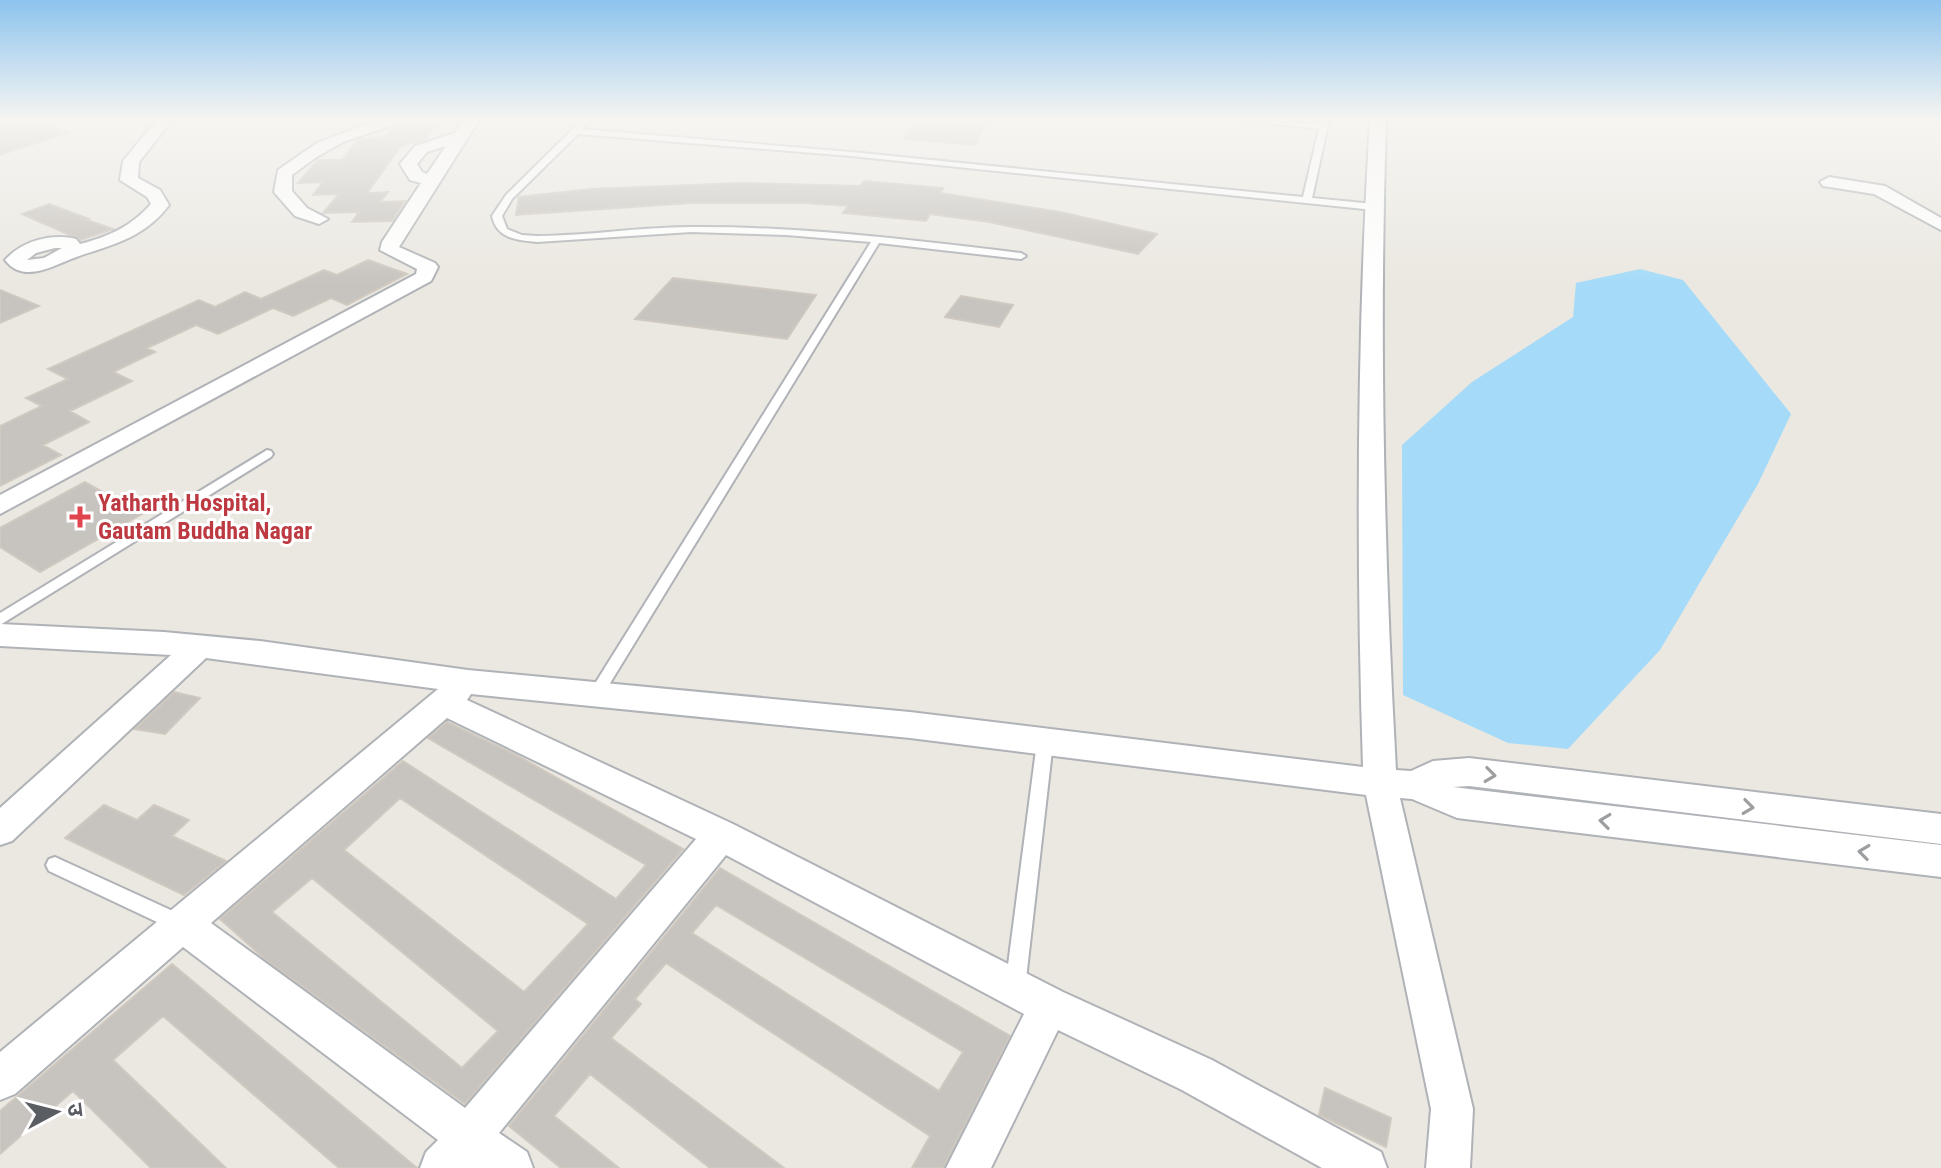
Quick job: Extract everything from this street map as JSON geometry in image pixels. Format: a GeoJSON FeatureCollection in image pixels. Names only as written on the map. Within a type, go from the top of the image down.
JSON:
{"type":"FeatureCollection","features":[{"type":"Feature","properties":{"kind":"street"},"geometry":{"type":"LineString","coordinates":[[71,252],[113,242],[146,224],[160,205],[154,194],[129,180],[130,175]]}},
{"type":"Feature","properties":{"kind":"street"},"geometry":{"type":"LineString","coordinates":[[284,175],[283,192],[301,212],[319,219]]}},
{"type":"Feature","properties":{"kind":"street"},"geometry":{"type":"LineString","coordinates":[[415,175],[431,180]]}},
{"type":"Feature","properties":{"kind":"street"},"geometry":{"type":"LineString","coordinates":[[0,506],[424,277],[428,267],[389,250],[391,242],[435,175]]}},
{"type":"Feature","properties":{"kind":"street"},"geometry":{"type":"LineString","coordinates":[[1375,175],[1372,600],[1398,784],[1452,1109],[1448,1168]]}},
{"type":"Feature","properties":{"kind":"street"},"geometry":{"type":"LineString","coordinates":[[1829,182],[1879,190],[1941,225]]}},
{"type":"Feature","properties":{"kind":"street"},"geometry":{"type":"LineString","coordinates":[[0,635],[199,647],[455,692],[596,694],[1045,742],[1398,784],[1457,804],[1941,861]]}},
{"type":"Feature","properties":{"kind":"street"},"geometry":{"type":"LineString","coordinates":[[0,830],[199,647]]}},
{"type":"Feature","properties":{"kind":"street"},"geometry":{"type":"LineString","coordinates":[[455,692],[1032,997],[1197,1075],[1365,1168]]}},
{"type":"Feature","properties":{"kind":"street"},"geometry":{"type":"LineString","coordinates":[[0,1079],[455,692]]}},
{"type":"Feature","properties":{"kind":"street"},"geometry":{"type":"LineString","coordinates":[[1398,784],[1433,775],[1469,772],[1941,829]]}},
{"type":"Feature","properties":{"kind":"street"},"geometry":{"type":"LineString","coordinates":[[442,1168],[721,835]]}},
{"type":"Feature","properties":{"kind":"street"},"geometry":{"type":"LineString","coordinates":[[182,924],[511,1168]]}},
{"type":"Feature","properties":{"kind":"street"},"geometry":{"type":"LineString","coordinates":[[968,1168],[1032,997]]}},
{"type":"Feature","properties":{"kind":"lane"},"geometry":{"type":"LineString","coordinates":[[532,175],[509,197],[497,216],[498,226],[507,234],[547,238],[642,231],[739,229],[877,239],[1021,256]]}},
{"type":"Feature","properties":{"kind":"lane"},"geometry":{"type":"LineString","coordinates":[[1044,175],[1374,207]]}},
{"type":"Feature","properties":{"kind":"lane"},"geometry":{"type":"LineString","coordinates":[[1307,199],[1312,175]]}},
{"type":"Feature","properties":{"kind":"lane"},"geometry":{"type":"LineString","coordinates":[[596,694],[877,239]]}},
{"type":"Feature","properties":{"kind":"lane"},"geometry":{"type":"LineString","coordinates":[[0,620],[267,454]]}},
{"type":"Feature","properties":{"kind":"lane"},"geometry":{"type":"LineString","coordinates":[[1032,997],[1045,742]]}},
{"type":"Feature","properties":{"kind":"lane"},"geometry":{"type":"LineString","coordinates":[[55,865],[182,924]]}},
{"type":"Feature","properties":{"kind":"water"},"geometry":{"type":"Polygon","coordinates":[[[1640,269],[1683,280],[1791,414],[1758,484],[1660,650],[1568,749],[1508,743],[1403,695],[1402,445],[1472,382],[1573,317],[1576,283],[1640,269]]]}},
{"type":"Feature","properties":{"kind":"building"},"geometry":{"type":"Polygon","coordinates":[[[305,175],[380,175],[367,193],[388,192],[380,202],[405,201],[392,221],[352,222],[359,212],[323,213],[339,194],[313,195],[323,182],[298,183],[305,175]]]}},
{"type":"Feature","properties":{"kind":"building"},"geometry":{"type":"Polygon","coordinates":[[[864,181],[943,188],[940,193],[1060,212],[1157,234],[1138,254],[989,222],[930,214],[926,221],[843,213],[848,206],[806,203],[691,203],[516,215],[519,197],[591,189],[741,183],[860,186],[864,181]]]}},
{"type":"Feature","properties":{"kind":"building"},"geometry":{"type":"Polygon","coordinates":[[[49,204],[113,229],[81,240],[22,214],[49,204]]]}},
{"type":"Feature","properties":{"kind":"building"},"geometry":{"type":"Polygon","coordinates":[[[368,260],[407,274],[347,305],[331,298],[293,316],[273,308],[218,334],[196,325],[147,348],[155,352],[113,372],[132,381],[70,411],[89,422],[43,445],[61,455],[0,486],[0,426],[42,406],[26,398],[68,379],[48,369],[199,300],[215,307],[245,292],[261,299],[324,270],[337,275],[368,260]]]}},
{"type":"Feature","properties":{"kind":"building"},"geometry":{"type":"Polygon","coordinates":[[[673,278],[816,295],[787,339],[635,319],[673,278]]]}},
{"type":"Feature","properties":{"kind":"building"},"geometry":{"type":"Polygon","coordinates":[[[0,290],[39,306],[0,323],[0,290]]]}},
{"type":"Feature","properties":{"kind":"building"},"geometry":{"type":"Polygon","coordinates":[[[961,296],[1013,305],[999,327],[945,317],[961,296]]]}},
{"type":"Feature","properties":{"kind":"building"},"geometry":{"type":"Polygon","coordinates":[[[85,482],[142,514],[40,572],[0,547],[0,528],[85,482]]]}},
{"type":"Feature","properties":{"kind":"building"},"geometry":{"type":"Polygon","coordinates":[[[174,692],[200,698],[165,734],[135,729],[174,692]]]}},
{"type":"Feature","properties":{"kind":"building"},"geometry":{"type":"Polygon","coordinates":[[[447,722],[518,756],[683,849],[465,1104],[266,960],[220,919],[403,761],[616,899],[646,865],[428,738],[447,722]],[[400,798],[344,850],[524,992],[588,924],[400,798]],[[312,878],[272,912],[462,1068],[498,1031],[312,878]]]}},
{"type":"Feature","properties":{"kind":"building"},"geometry":{"type":"Polygon","coordinates":[[[104,805],[137,820],[154,805],[189,820],[172,836],[226,861],[184,895],[65,838],[104,805]]]}},
{"type":"Feature","properties":{"kind":"building"},"geometry":{"type":"Polygon","coordinates":[[[720,868],[1010,1036],[943,1168],[912,1168],[930,1136],[666,963],[635,999],[641,1004],[611,1038],[784,1168],[710,1168],[590,1074],[554,1116],[619,1168],[561,1168],[509,1126],[720,868]],[[716,905],[692,933],[939,1091],[963,1052],[716,905]]]}},
{"type":"Feature","properties":{"kind":"building"},"geometry":{"type":"Polygon","coordinates":[[[172,964],[417,1168],[339,1168],[163,1016],[113,1060],[226,1168],[151,1168],[73,1091],[0,1154],[0,1111],[172,964]]]}},
{"type":"Feature","properties":{"kind":"building"},"geometry":{"type":"Polygon","coordinates":[[[1325,1088],[1391,1118],[1386,1147],[1319,1115],[1325,1088]]]}},
{"type":"Feature","properties":{"kind":"place","name":"Yatharth Hospital, Gautam Buddha Nagar"},"geometry":{"type":"Point","coordinates":[80,517]}}]}
